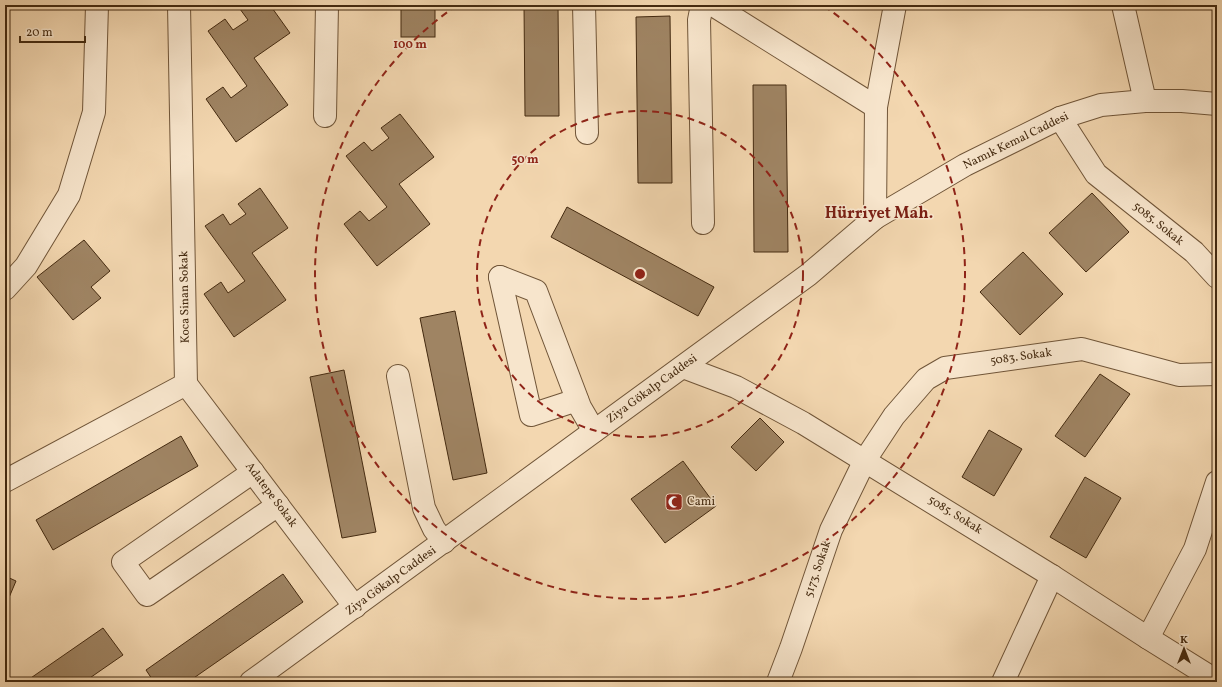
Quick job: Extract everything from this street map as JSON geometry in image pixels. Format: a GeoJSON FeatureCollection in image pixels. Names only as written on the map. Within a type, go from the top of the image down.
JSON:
{"type":"FeatureCollection","features":[{"type":"Feature","properties":{"kind":"street"},"geometry":{"type":"LineString","coordinates":[[5,289],[26,266],[69,195],[94,112],[97,5]]}},
{"type":"Feature","properties":{"kind":"street","name":"Koca Sinan Sokak"},"geometry":{"type":"LineString","coordinates":[[179,5],[186,384]]}},
{"type":"Feature","properties":{"kind":"street"},"geometry":{"type":"LineString","coordinates":[[325,116],[327,5]]}},
{"type":"Feature","properties":{"kind":"street"},"geometry":{"type":"LineString","coordinates":[[584,5],[586,133]]}},
{"type":"Feature","properties":{"kind":"street"},"geometry":{"type":"LineString","coordinates":[[702,5],[699,20],[703,223]]}},
{"type":"Feature","properties":{"kind":"street"},"geometry":{"type":"LineString","coordinates":[[713,5],[876,106]]}},
{"type":"Feature","properties":{"kind":"street"},"geometry":{"type":"LineString","coordinates":[[876,218],[876,106],[895,5]]}},
{"type":"Feature","properties":{"kind":"street"},"geometry":{"type":"LineString","coordinates":[[1123,5],[1145,101]]}},
{"type":"Feature","properties":{"kind":"street","name":"Namık Kemal Caddesi"},"geometry":{"type":"LineString","coordinates":[[876,218],[965,165],[1060,118],[1101,105],[1145,101],[1182,101],[1217,104]]}},
{"type":"Feature","properties":{"kind":"street","name":"5085. Sokak"},"geometry":{"type":"LineString","coordinates":[[1060,118],[1096,174],[1194,252],[1217,277]]}},
{"type":"Feature","properties":{"kind":"street","name":"Ziya Gökalp Caddesi"},"geometry":{"type":"LineString","coordinates":[[251,682],[808,275],[876,218]]}},
{"type":"Feature","properties":{"kind":"street"},"geometry":{"type":"LineString","coordinates":[[577,400],[531,415],[500,277],[536,291],[582,413],[594,430]]}},
{"type":"Feature","properties":{"kind":"street","name":"5083. Sokak"},"geometry":{"type":"LineString","coordinates":[[865,460],[894,416],[926,379],[945,368],[1082,349],[1180,375],[1217,374]]}},
{"type":"Feature","properties":{"kind":"street","name":"5085. Sokak"},"geometry":{"type":"LineString","coordinates":[[683,367],[736,386],[803,423],[1052,576],[1148,638],[1217,680]]}},
{"type":"Feature","properties":{"kind":"street"},"geometry":{"type":"LineString","coordinates":[[398,376],[424,508],[434,529],[444,542]]}},
{"type":"Feature","properties":{"kind":"street"},"geometry":{"type":"LineString","coordinates":[[5,481],[186,384]]}},
{"type":"Feature","properties":{"kind":"street","name":"Adatepe Sokak"},"geometry":{"type":"LineString","coordinates":[[186,384],[355,607]]}},
{"type":"Feature","properties":{"kind":"street","name":"5173. Sokak"},"geometry":{"type":"LineString","coordinates":[[778,682],[831,530],[865,460]]}},
{"type":"Feature","properties":{"kind":"street"},"geometry":{"type":"LineString","coordinates":[[253,472],[123,562],[147,595],[278,505]]}},
{"type":"Feature","properties":{"kind":"street"},"geometry":{"type":"LineString","coordinates":[[1148,638],[1194,548],[1217,482]]}},
{"type":"Feature","properties":{"kind":"street"},"geometry":{"type":"LineString","coordinates":[[1003,682],[1052,576]]}},
{"type":"Feature","properties":{"kind":"building"},"geometry":{"type":"Polygon","coordinates":[[[245,5],[270,5],[290,33],[254,58],[288,105],[236,142],[206,99],[223,87],[231,98],[247,86],[208,31],[225,19],[233,30],[248,20],[240,9],[245,5]]]}},
{"type":"Feature","properties":{"kind":"building"},"geometry":{"type":"Polygon","coordinates":[[[401,5],[435,5],[435,37],[401,37],[401,5]]]}},
{"type":"Feature","properties":{"kind":"building"},"geometry":{"type":"Polygon","coordinates":[[[524,5],[558,5],[559,116],[525,116],[524,5]]]}},
{"type":"Feature","properties":{"kind":"building"},"geometry":{"type":"Polygon","coordinates":[[[670,16],[672,183],[638,183],[636,17],[670,16]]]}},
{"type":"Feature","properties":{"kind":"building"},"geometry":{"type":"Polygon","coordinates":[[[753,85],[786,85],[788,252],[754,252],[753,85]]]}},
{"type":"Feature","properties":{"kind":"building"},"geometry":{"type":"Polygon","coordinates":[[[400,114],[434,157],[399,184],[430,224],[377,266],[344,224],[360,211],[369,221],[387,207],[346,156],[364,142],[372,151],[389,138],[381,128],[400,114]]]}},
{"type":"Feature","properties":{"kind":"building"},"geometry":{"type":"Polygon","coordinates":[[[260,188],[288,228],[252,253],[286,300],[234,337],[204,294],[221,282],[228,293],[245,281],[205,226],[223,214],[230,225],[246,214],[238,204],[260,188]]]}},
{"type":"Feature","properties":{"kind":"building"},"geometry":{"type":"Polygon","coordinates":[[[1092,193],[1129,232],[1086,272],[1049,233],[1092,193]]]}},
{"type":"Feature","properties":{"kind":"building"},"geometry":{"type":"Polygon","coordinates":[[[567,207],[714,287],[698,316],[551,237],[567,207]]]}},
{"type":"Feature","properties":{"kind":"building"},"geometry":{"type":"Polygon","coordinates":[[[84,240],[110,271],[91,287],[101,298],[73,320],[37,277],[84,240]]]}},
{"type":"Feature","properties":{"kind":"building"},"geometry":{"type":"Polygon","coordinates":[[[1023,252],[1063,294],[1020,335],[980,292],[1023,252]]]}},
{"type":"Feature","properties":{"kind":"building"},"geometry":{"type":"Polygon","coordinates":[[[455,311],[487,473],[453,480],[420,318],[455,311]]]}},
{"type":"Feature","properties":{"kind":"building"},"geometry":{"type":"Polygon","coordinates":[[[344,370],[376,532],[342,538],[310,377],[344,370]]]}},
{"type":"Feature","properties":{"kind":"building"},"geometry":{"type":"Polygon","coordinates":[[[1100,374],[1130,394],[1085,457],[1055,436],[1100,374]]]}},
{"type":"Feature","properties":{"kind":"building"},"geometry":{"type":"Polygon","coordinates":[[[760,418],[784,442],[756,471],[731,447],[760,418]]]}},
{"type":"Feature","properties":{"kind":"building"},"geometry":{"type":"Polygon","coordinates":[[[989,430],[1022,449],[994,496],[962,477],[989,430]]]}},
{"type":"Feature","properties":{"kind":"building"},"geometry":{"type":"Polygon","coordinates":[[[181,436],[198,466],[53,550],[36,520],[181,436]]]}},
{"type":"Feature","properties":{"kind":"building","name":"Cami"},"geometry":{"type":"Polygon","coordinates":[[[683,461],[716,506],[665,543],[631,499],[683,461]]]}},
{"type":"Feature","properties":{"kind":"building"},"geometry":{"type":"Polygon","coordinates":[[[1085,477],[1121,498],[1086,558],[1050,537],[1085,477]]]}},
{"type":"Feature","properties":{"kind":"building"},"geometry":{"type":"Polygon","coordinates":[[[283,574],[303,602],[188,682],[154,682],[146,670],[283,574]]]}},
{"type":"Feature","properties":{"kind":"building"},"geometry":{"type":"Polygon","coordinates":[[[5,576],[16,581],[5,607],[5,576]]]}},
{"type":"Feature","properties":{"kind":"building"},"geometry":{"type":"Polygon","coordinates":[[[103,628],[123,655],[84,682],[25,682],[103,628]]]}},
{"type":"Feature","properties":{"kind":"place","name":"Cami"},"geometry":{"type":"Point","coordinates":[674,502]}},
{"type":"Feature","properties":{"kind":"district","name":"Hürriyet Mah."},"geometry":{"type":"Point","coordinates":[879,214]}}]}
